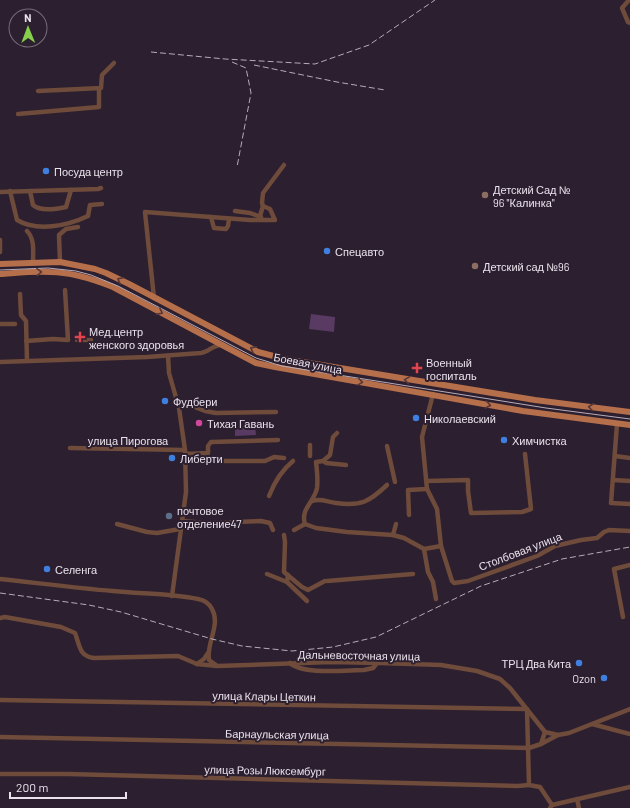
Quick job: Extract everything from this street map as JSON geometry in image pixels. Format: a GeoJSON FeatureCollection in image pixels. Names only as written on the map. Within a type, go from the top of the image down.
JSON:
{"type":"FeatureCollection","features":[{"type":"Feature","properties":{"kind":"main road","name":"Боевая улица"},"geometry":{"type":"LineString","coordinates":[[0,264],[60,262],[78,265],[106,273],[258,352],[270,356],[535,400],[630,412]]}},
{"type":"Feature","properties":{"kind":"main road","name":"Боевая улица"},"geometry":{"type":"LineString","coordinates":[[0,274],[50,272],[92,279],[113,287],[256,363],[523,411],[630,426]]}},
{"type":"Feature","properties":{"kind":"main road","name":"Столбовая улица"},"geometry":{"type":"LineString","coordinates":[[433,394],[435,384]]}},
{"type":"Feature","properties":{"kind":"street"},"geometry":{"type":"LineString","coordinates":[[628,0],[622,8],[628,22],[630,23]]}},
{"type":"Feature","properties":{"kind":"street"},"geometry":{"type":"LineString","coordinates":[[18,114],[99,107],[99,89],[102,86],[102,75],[114,63]]}},
{"type":"Feature","properties":{"kind":"street"},"geometry":{"type":"LineString","coordinates":[[38,91],[99,89]]}},
{"type":"Feature","properties":{"kind":"street"},"geometry":{"type":"LineString","coordinates":[[260,216],[263,206],[263,194],[284,165]]}},
{"type":"Feature","properties":{"kind":"street"},"geometry":{"type":"LineString","coordinates":[[0,192],[101,188]]}},
{"type":"Feature","properties":{"kind":"street"},"geometry":{"type":"LineString","coordinates":[[30,191],[33,205],[36,208],[57,208],[66,207],[71,190]]}},
{"type":"Feature","properties":{"kind":"street"},"geometry":{"type":"LineString","coordinates":[[10,192],[17,220],[22,223],[35,226],[49,227],[80,220],[88,216],[90,205],[102,204]]}},
{"type":"Feature","properties":{"kind":"street"},"geometry":{"type":"LineString","coordinates":[[154,298],[145,212],[275,220],[270,209],[263,206]]}},
{"type":"Feature","properties":{"kind":"street"},"geometry":{"type":"LineString","coordinates":[[235,212],[260,216],[264,220]]}},
{"type":"Feature","properties":{"kind":"street"},"geometry":{"type":"LineString","coordinates":[[211,217],[214,228],[226,229],[229,218]]}},
{"type":"Feature","properties":{"kind":"street"},"geometry":{"type":"LineString","coordinates":[[60,262],[59,235],[66,229],[78,227]]}},
{"type":"Feature","properties":{"kind":"street"},"geometry":{"type":"LineString","coordinates":[[27,231],[31,235],[33,262]]}},
{"type":"Feature","properties":{"kind":"street"},"geometry":{"type":"LineString","coordinates":[[0,240],[0,252]]}},
{"type":"Feature","properties":{"kind":"street"},"geometry":{"type":"LineString","coordinates":[[26,340],[68,340],[65,290]]}},
{"type":"Feature","properties":{"kind":"street"},"geometry":{"type":"LineString","coordinates":[[20,294],[22,315],[26,321],[27,361]]}},
{"type":"Feature","properties":{"kind":"street"},"geometry":{"type":"LineString","coordinates":[[0,324],[15,324]]}},
{"type":"Feature","properties":{"kind":"street"},"geometry":{"type":"LineString","coordinates":[[201,353],[205,352],[211,346],[208,338]]}},
{"type":"Feature","properties":{"kind":"street"},"geometry":{"type":"LineString","coordinates":[[77,340],[91,340]]}},
{"type":"Feature","properties":{"kind":"street"},"geometry":{"type":"LineString","coordinates":[[0,362],[168,356],[201,353],[209,351],[216,345],[221,345]]}},
{"type":"Feature","properties":{"kind":"street"},"geometry":{"type":"LineString","coordinates":[[168,356],[169,373],[178,406],[185,452],[186,492],[172,596]]}},
{"type":"Feature","properties":{"kind":"street","name":"Столбовая улица"},"geometry":{"type":"LineString","coordinates":[[433,394],[422,436],[426,481],[427,489],[437,509],[441,546],[452,581],[454,583],[468,581],[537,556],[555,546],[597,538],[609,530],[630,531]]}},
{"type":"Feature","properties":{"kind":"street"},"geometry":{"type":"LineString","coordinates":[[178,406],[192,406],[216,413],[276,412]]}},
{"type":"Feature","properties":{"kind":"street"},"geometry":{"type":"LineString","coordinates":[[617,424],[611,503],[630,504]]}},
{"type":"Feature","properties":{"kind":"street"},"geometry":{"type":"LineString","coordinates":[[305,524],[305,510],[312,501],[317,490],[316,462],[323,461],[330,455],[333,436],[337,433]]}},
{"type":"Feature","properties":{"kind":"street"},"geometry":{"type":"LineString","coordinates":[[201,454],[208,453],[208,446],[211,442],[278,440]]}},
{"type":"Feature","properties":{"kind":"street"},"geometry":{"type":"LineString","coordinates":[[310,446],[310,456]]}},
{"type":"Feature","properties":{"kind":"street"},"geometry":{"type":"LineString","coordinates":[[387,446],[395,482]]}},
{"type":"Feature","properties":{"kind":"street","name":"улица Пирогова"},"geometry":{"type":"LineString","coordinates":[[70,448],[185,452],[201,454]]}},
{"type":"Feature","properties":{"kind":"street"},"geometry":{"type":"LineString","coordinates":[[201,454],[210,461],[265,461],[274,457],[284,458]]}},
{"type":"Feature","properties":{"kind":"street"},"geometry":{"type":"LineString","coordinates":[[426,481],[468,480],[471,513],[522,512],[530,509],[525,454]]}},
{"type":"Feature","properties":{"kind":"street"},"geometry":{"type":"LineString","coordinates":[[615,456],[630,458]]}},
{"type":"Feature","properties":{"kind":"street"},"geometry":{"type":"LineString","coordinates":[[269,496],[279,477],[293,461]]}},
{"type":"Feature","properties":{"kind":"street"},"geometry":{"type":"LineString","coordinates":[[323,461],[326,464],[346,465]]}},
{"type":"Feature","properties":{"kind":"street"},"geometry":{"type":"LineString","coordinates":[[613,480],[630,481]]}},
{"type":"Feature","properties":{"kind":"street"},"geometry":{"type":"LineString","coordinates":[[312,501],[319,499],[336,503],[362,503],[374,497],[388,485]]}},
{"type":"Feature","properties":{"kind":"street"},"geometry":{"type":"LineString","coordinates":[[409,516],[408,490],[427,489]]}},
{"type":"Feature","properties":{"kind":"street"},"geometry":{"type":"LineString","coordinates":[[182,521],[206,523],[261,521],[270,523],[273,530]]}},
{"type":"Feature","properties":{"kind":"street"},"geometry":{"type":"LineString","coordinates":[[117,524],[146,532],[157,533],[180,529]]}},
{"type":"Feature","properties":{"kind":"street"},"geometry":{"type":"LineString","coordinates":[[294,530],[305,524],[316,528],[347,532],[393,535],[404,538],[424,549],[441,546]]}},
{"type":"Feature","properties":{"kind":"street"},"geometry":{"type":"LineString","coordinates":[[393,535],[396,524]]}},
{"type":"Feature","properties":{"kind":"street"},"geometry":{"type":"LineString","coordinates":[[284,535],[286,542],[284,572],[308,590],[326,581],[413,574]]}},
{"type":"Feature","properties":{"kind":"street"},"geometry":{"type":"LineString","coordinates":[[424,549],[428,572],[433,582],[436,599]]}},
{"type":"Feature","properties":{"kind":"street"},"geometry":{"type":"LineString","coordinates":[[623,617],[614,569],[630,565]]}},
{"type":"Feature","properties":{"kind":"street"},"geometry":{"type":"LineString","coordinates":[[267,574],[287,582],[308,601]]}},
{"type":"Feature","properties":{"kind":"street"},"geometry":{"type":"LineString","coordinates":[[287,582],[288,575]]}},
{"type":"Feature","properties":{"kind":"street"},"geometry":{"type":"LineString","coordinates":[[0,579],[172,596],[204,601],[212,608],[215,621],[208,653],[209,660],[217,666]]}},
{"type":"Feature","properties":{"kind":"street","name":"Дальневосточная улица"},"geometry":{"type":"LineString","coordinates":[[0,618],[5,617],[61,627],[75,633],[82,653],[86,657],[94,658],[178,656],[197,664],[217,666],[289,663],[377,663],[441,665],[476,671],[500,679],[510,688],[527,709]]}},
{"type":"Feature","properties":{"kind":"street"},"geometry":{"type":"LineString","coordinates":[[197,664],[204,659],[208,653]]}},
{"type":"Feature","properties":{"kind":"street"},"geometry":{"type":"LineString","coordinates":[[289,663],[294,667],[310,670],[364,670],[373,668],[377,663]]}},
{"type":"Feature","properties":{"kind":"street","name":"улица Клары Цеткин"},"geometry":{"type":"LineString","coordinates":[[0,700],[527,709]]}},
{"type":"Feature","properties":{"kind":"street"},"geometry":{"type":"LineString","coordinates":[[527,709],[545,732],[558,735]]}},
{"type":"Feature","properties":{"kind":"street"},"geometry":{"type":"LineString","coordinates":[[527,709],[529,785],[540,787],[551,806],[630,787]]}},
{"type":"Feature","properties":{"kind":"street","name":"Барнаульская улица"},"geometry":{"type":"LineString","coordinates":[[0,737],[529,748],[541,744],[558,735],[569,733],[630,709]]}},
{"type":"Feature","properties":{"kind":"street"},"geometry":{"type":"LineString","coordinates":[[592,724],[630,734]]}},
{"type":"Feature","properties":{"kind":"street"},"geometry":{"type":"LineString","coordinates":[[541,744],[545,732]]}},
{"type":"Feature","properties":{"kind":"street","name":"улица Розы Люксембург"},"geometry":{"type":"LineString","coordinates":[[0,774],[68,774],[518,786],[529,785]]}},
{"type":"Feature","properties":{"kind":"street"},"geometry":{"type":"LineString","coordinates":[[577,799],[579,808]]}},
{"type":"Feature","properties":{"kind":"shaded area"},"geometry":{"type":"Polygon","coordinates":[[[311,314],[335,317],[334,332],[309,329],[311,314]]]}},
{"type":"Feature","properties":{"kind":"shaded area"},"geometry":{"type":"Polygon","coordinates":[[[255,426],[256,435],[235,436],[235,427],[255,426]]]}},
{"type":"Feature","properties":{"kind":"tram line"},"geometry":{"type":"LineString","coordinates":[[0,270],[48,268],[76,271],[91,275],[118,286],[256,358],[282,366],[546,408],[630,419]]}},
{"type":"Feature","properties":{"kind":"railway"},"geometry":{"type":"LineString","coordinates":[[151,52],[225,59],[315,64],[369,45],[435,0]]}},
{"type":"Feature","properties":{"kind":"railway"},"geometry":{"type":"LineString","coordinates":[[232,62],[246,68],[251,93],[237,167]]}},
{"type":"Feature","properties":{"kind":"railway"},"geometry":{"type":"LineString","coordinates":[[254,65],[385,90]]}},
{"type":"Feature","properties":{"kind":"railway"},"geometry":{"type":"LineString","coordinates":[[0,593],[89,605],[121,612],[212,639],[242,646],[292,651],[333,647],[376,637],[481,586],[562,559],[630,547]]}},
{"type":"Feature","properties":{"kind":"place","name":"Посуда центр"},"geometry":{"type":"Point","coordinates":[46,171]}},
{"type":"Feature","properties":{"kind":"place","name":"Детский Сад № 96 \"Калинка\""},"geometry":{"type":"Point","coordinates":[485,195]}},
{"type":"Feature","properties":{"kind":"place","name":"Спецавто"},"geometry":{"type":"Point","coordinates":[327,251]}},
{"type":"Feature","properties":{"kind":"place","name":"Детский сад №96"},"geometry":{"type":"Point","coordinates":[475,266]}},
{"type":"Feature","properties":{"kind":"place","name":"Мед.центр женского здоровья"},"geometry":{"type":"Point","coordinates":[80,337]}},
{"type":"Feature","properties":{"kind":"place","name":"Военный госпиталь"},"geometry":{"type":"Point","coordinates":[417,368]}},
{"type":"Feature","properties":{"kind":"place","name":"Фудбери"},"geometry":{"type":"Point","coordinates":[165,401]}},
{"type":"Feature","properties":{"kind":"place","name":"Николаевский"},"geometry":{"type":"Point","coordinates":[416,418]}},
{"type":"Feature","properties":{"kind":"place","name":"Тихая Гавань"},"geometry":{"type":"Point","coordinates":[199,423]}},
{"type":"Feature","properties":{"kind":"place","name":"Химчистка"},"geometry":{"type":"Point","coordinates":[504,440]}},
{"type":"Feature","properties":{"kind":"place","name":"Либерти"},"geometry":{"type":"Point","coordinates":[172,458]}},
{"type":"Feature","properties":{"kind":"place","name":"почтовое отделение47"},"geometry":{"type":"Point","coordinates":[169,516]}},
{"type":"Feature","properties":{"kind":"place","name":"Селенга"},"geometry":{"type":"Point","coordinates":[47,569]}},
{"type":"Feature","properties":{"kind":"place","name":"ТРЦ Два Кита"},"geometry":{"type":"Point","coordinates":[579,663]}},
{"type":"Feature","properties":{"kind":"place","name":"Ozon"},"geometry":{"type":"Point","coordinates":[604,678]}}]}
